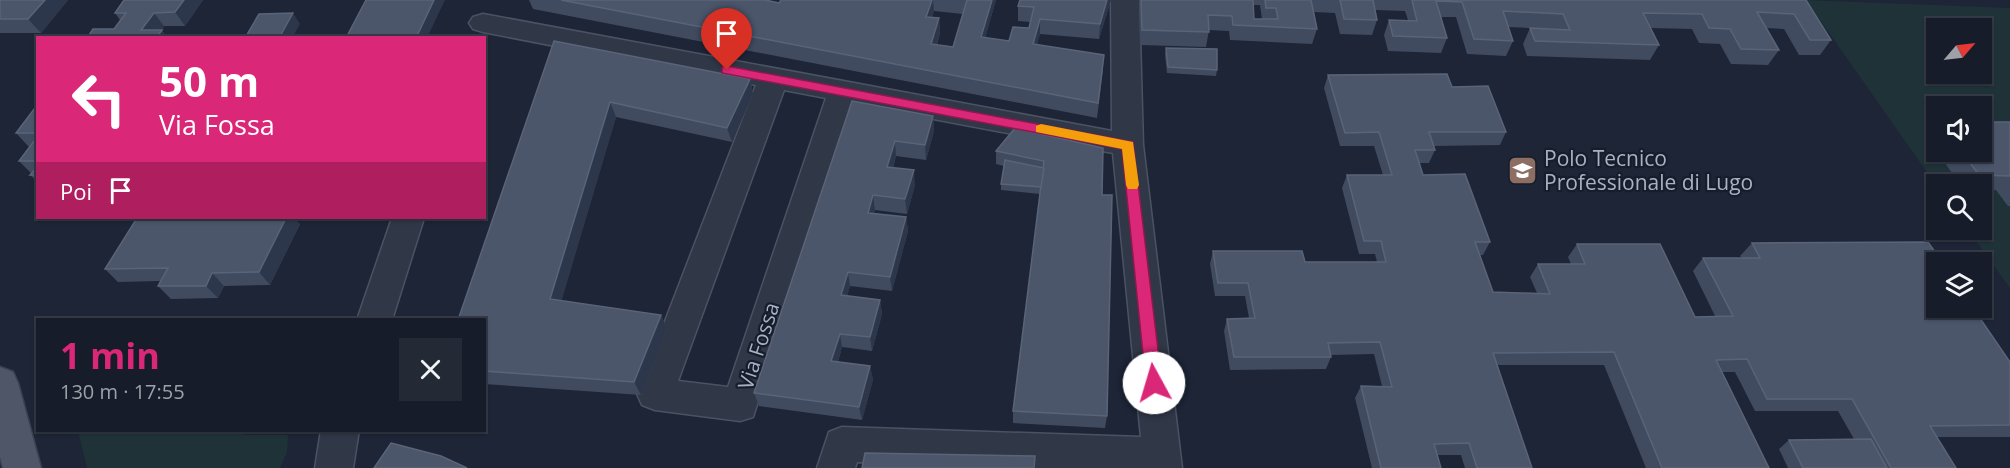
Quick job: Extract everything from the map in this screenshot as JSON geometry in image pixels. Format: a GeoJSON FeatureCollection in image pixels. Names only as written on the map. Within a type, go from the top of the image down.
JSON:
{"type":"FeatureCollection","features":[{"type":"Feature","properties":{"kind":"main road"},"geometry":{"type":"LineString","coordinates":[[0,382],[22,468]]}},
{"type":"Feature","properties":{"kind":"street"},"geometry":{"type":"LineString","coordinates":[[836,468],[842,444],[1163,461],[1128,145],[1125,0]]}},
{"type":"Feature","properties":{"kind":"street"},"geometry":{"type":"LineString","coordinates":[[484,20],[773,79],[1128,145]]}},
{"type":"Feature","properties":{"kind":"street","name":"Via Fossa"},"geometry":{"type":"LineString","coordinates":[[773,79],[655,394],[740,405],[843,92]]}},
{"type":"Feature","properties":{"kind":"street"},"geometry":{"type":"LineString","coordinates":[[375,318],[408,219]]}},
{"type":"Feature","properties":{"kind":"shaded area"},"geometry":{"type":"Polygon","coordinates":[[[1806,0],[2010,8],[2010,288],[1992,263],[1992,252],[1984,252],[1975,240],[1992,240],[1992,174],[1928,174],[1806,0]]]}},
{"type":"Feature","properties":{"kind":"shaded area"},"geometry":{"type":"Polygon","coordinates":[[[78,432],[245,432],[245,435],[288,435],[287,452],[280,468],[87,468],[78,432]]]}},
{"type":"Feature","properties":{"kind":"building"},"geometry":{"type":"Polygon","coordinates":[[[0,0],[45,0],[28,19],[0,19],[0,0]]]}},
{"type":"Feature","properties":{"kind":"building"},"geometry":{"type":"Polygon","coordinates":[[[124,0],[184,0],[175,12],[154,13],[141,30],[162,30],[158,36],[88,36],[93,29],[114,29],[126,13],[115,13],[124,0]]]}},
{"type":"Feature","properties":{"kind":"building"},"geometry":{"type":"Polygon","coordinates":[[[366,0],[434,0],[417,36],[347,36],[366,0]]]}},
{"type":"Feature","properties":{"kind":"building"},"geometry":{"type":"Polygon","coordinates":[[[561,0],[765,0],[779,3],[781,0],[932,0],[926,17],[939,18],[931,44],[953,47],[967,0],[992,0],[981,37],[1009,41],[1013,27],[1029,28],[1034,7],[1018,6],[1020,0],[1107,0],[1100,24],[1040,19],[1033,44],[1104,55],[1098,103],[561,0]]]}},
{"type":"Feature","properties":{"kind":"building"},"geometry":{"type":"Polygon","coordinates":[[[1141,0],[1253,0],[1254,19],[1278,19],[1276,8],[1266,8],[1265,0],[1311,0],[1317,29],[1233,25],[1232,16],[1208,15],[1209,32],[1142,30],[1141,0]]]}},
{"type":"Feature","properties":{"kind":"building"},"geometry":{"type":"Polygon","coordinates":[[[1340,0],[1373,0],[1377,20],[1344,19],[1340,0]]]}},
{"type":"Feature","properties":{"kind":"building"},"geometry":{"type":"Polygon","coordinates":[[[1412,0],[1806,0],[1831,40],[1810,40],[1794,14],[1757,12],[1779,50],[1741,49],[1730,29],[1709,28],[1702,14],[1643,13],[1659,45],[1535,41],[1530,28],[1570,30],[1563,14],[1503,11],[1513,41],[1474,39],[1462,2],[1436,1],[1447,38],[1393,36],[1389,20],[1417,21],[1412,0]]]}},
{"type":"Feature","properties":{"kind":"building"},"geometry":{"type":"Polygon","coordinates":[[[293,13],[280,36],[246,36],[259,14],[293,13]]]}},
{"type":"Feature","properties":{"kind":"building"},"geometry":{"type":"Polygon","coordinates":[[[554,41],[750,79],[727,128],[610,102],[550,299],[661,315],[634,382],[486,371],[486,318],[459,318],[554,41]]]}},
{"type":"Feature","properties":{"kind":"building"},"geometry":{"type":"Polygon","coordinates":[[[1166,48],[1217,49],[1217,70],[1168,67],[1166,48]]]}},
{"type":"Feature","properties":{"kind":"building"},"geometry":{"type":"Polygon","coordinates":[[[1447,74],[1452,87],[1488,86],[1506,132],[1429,132],[1435,150],[1415,150],[1423,175],[1465,174],[1490,242],[1475,242],[1493,292],[1550,294],[1538,264],[1585,264],[1577,244],[1660,244],[1695,317],[1733,316],[1703,258],[1760,258],[1752,243],[1928,242],[1935,252],[1926,252],[1926,318],[1980,318],[2010,362],[2010,425],[1930,426],[1956,468],[1891,468],[1852,399],[1767,399],[1747,359],[1716,360],[1769,468],[1662,468],[1614,352],[1493,353],[1532,468],[1477,468],[1469,443],[1434,444],[1441,468],[1381,468],[1361,386],[1392,387],[1380,342],[1328,343],[1331,357],[1234,357],[1227,319],[1255,318],[1248,283],[1218,283],[1213,251],[1302,251],[1305,262],[1386,262],[1381,241],[1364,241],[1347,175],[1392,175],[1379,132],[1345,133],[1328,75],[1447,74]]]}},
{"type":"Feature","properties":{"kind":"building"},"geometry":{"type":"Polygon","coordinates":[[[852,101],[933,116],[925,145],[895,141],[887,167],[914,170],[905,199],[873,195],[868,213],[906,217],[890,277],[848,272],[841,295],[880,300],[870,337],[840,334],[831,361],[870,366],[859,407],[754,393],[852,101]]]}},
{"type":"Feature","properties":{"kind":"building"},"geometry":{"type":"Polygon","coordinates":[[[36,107],[36,133],[16,133],[36,107]]]}},
{"type":"Feature","properties":{"kind":"building"},"geometry":{"type":"Polygon","coordinates":[[[1992,122],[2010,122],[2010,176],[1978,174],[1969,162],[1992,162],[1992,122]]]}},
{"type":"Feature","properties":{"kind":"building"},"geometry":{"type":"Polygon","coordinates":[[[1015,128],[1103,148],[1102,195],[1112,195],[1107,416],[1013,411],[1044,161],[996,151],[1015,128]]]}},
{"type":"Feature","properties":{"kind":"building"},"geometry":{"type":"Polygon","coordinates":[[[36,139],[36,161],[19,161],[36,139]]]}},
{"type":"Feature","properties":{"kind":"building"},"geometry":{"type":"Polygon","coordinates":[[[1005,160],[1044,168],[1041,187],[1001,184],[1005,160]]]}},
{"type":"Feature","properties":{"kind":"building"},"geometry":{"type":"Polygon","coordinates":[[[136,219],[286,219],[259,272],[212,273],[206,286],[158,286],[168,268],[105,269],[136,219]]]}},
{"type":"Feature","properties":{"kind":"building"},"geometry":{"type":"Polygon","coordinates":[[[1871,439],[1887,468],[1803,468],[1789,440],[1871,439]]]}},
{"type":"Feature","properties":{"kind":"building"},"geometry":{"type":"Polygon","coordinates":[[[391,443],[441,456],[467,468],[374,468],[391,443]]]}},
{"type":"Feature","properties":{"kind":"building"},"geometry":{"type":"Polygon","coordinates":[[[865,453],[1035,456],[1034,468],[862,468],[865,453]]]}},
{"type":"Feature","properties":{"kind":"slow traffic"},"geometry":{"type":"LineString","coordinates":[[1041,129],[1128,145],[1133,185]]}},
{"type":"Feature","properties":{"kind":"place","name":"Polo Tecnico Professionale di Lugo"},"geometry":{"type":"Point","coordinates":[1523,171]}},
{"type":"Feature","properties":{"kind":"route"},"geometry":{"type":"LineString","coordinates":[[727,70],[1128,145],[1154,383]]}}]}
